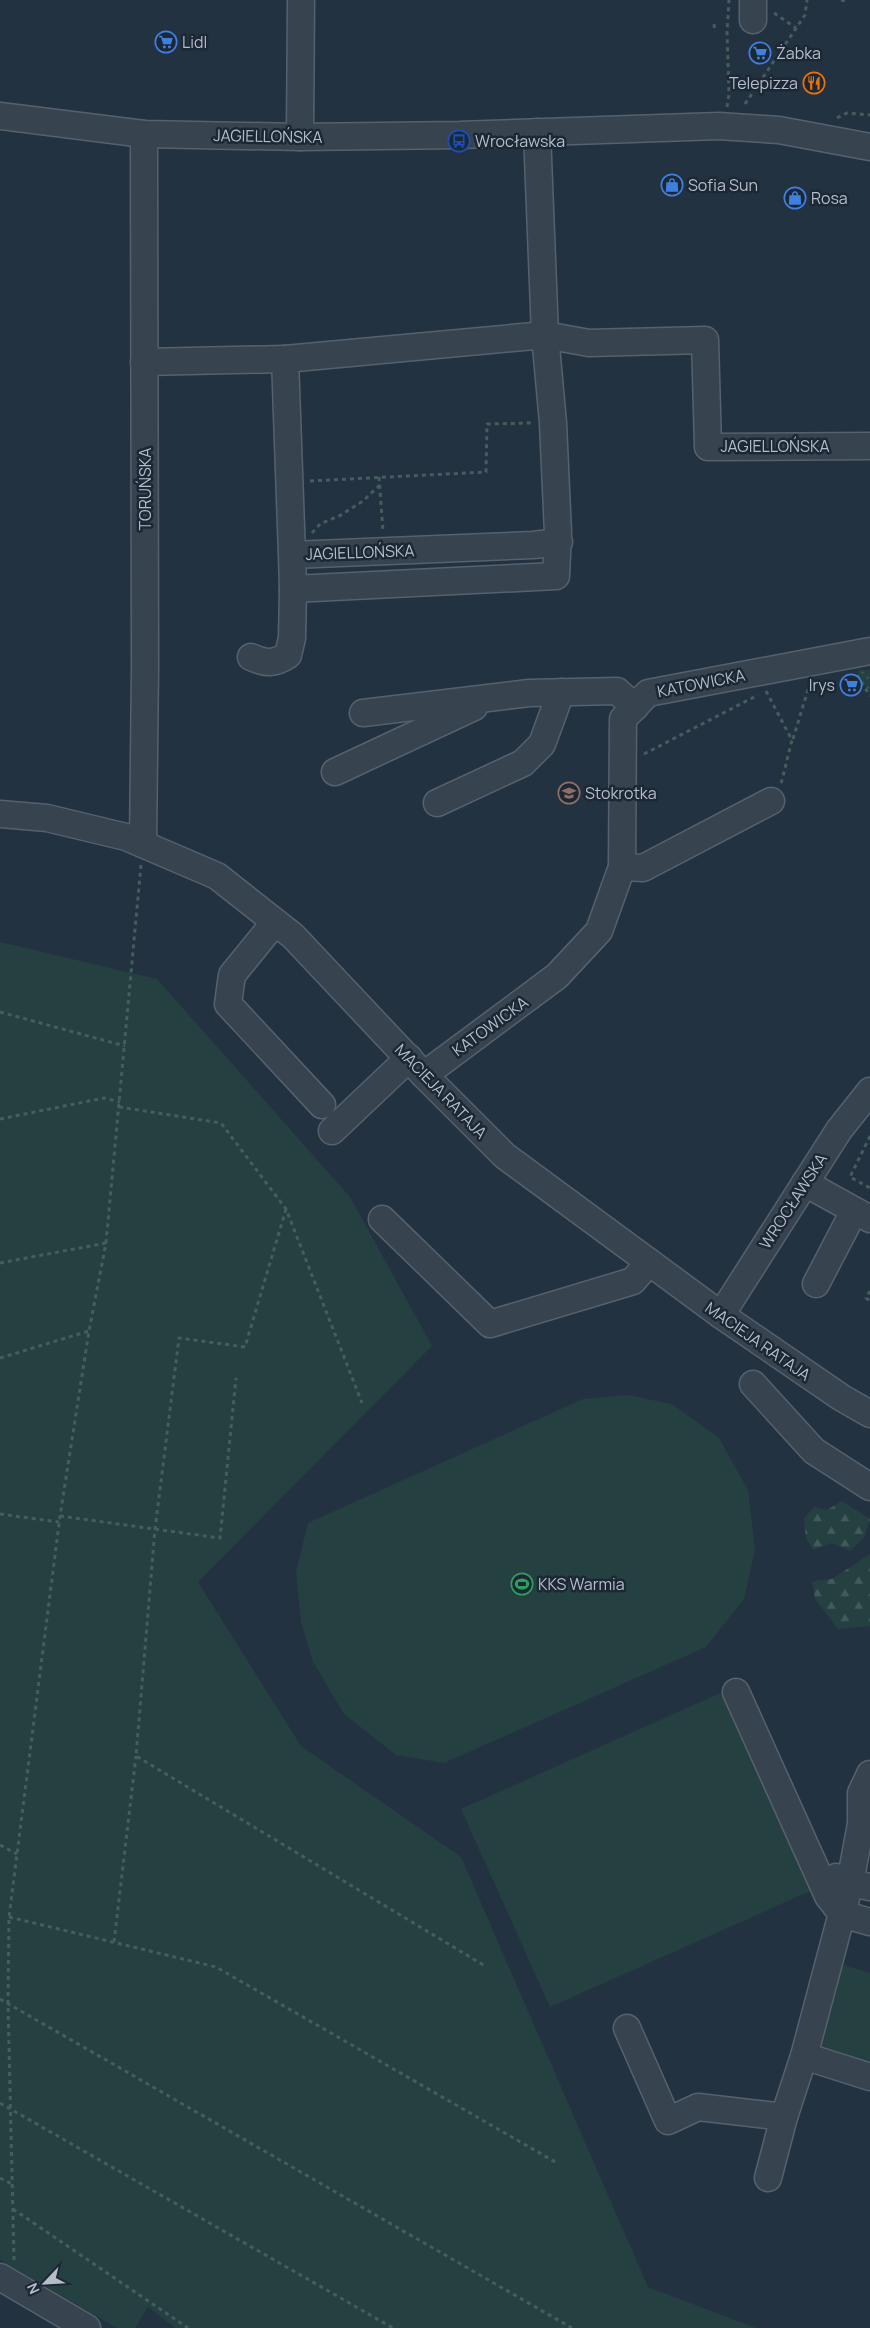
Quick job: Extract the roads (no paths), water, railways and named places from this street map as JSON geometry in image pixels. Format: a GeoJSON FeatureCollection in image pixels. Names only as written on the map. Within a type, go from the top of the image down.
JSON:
{"type":"FeatureCollection","features":[{"type":"Feature","properties":{"kind":"street"},"geometry":{"type":"LineString","coordinates":[[300,137],[301,0]]}},
{"type":"Feature","properties":{"kind":"street","name":"JAGIELLOŃSKA"},"geometry":{"type":"LineString","coordinates":[[0,116],[144,134],[300,137],[460,135],[719,126],[779,130],[870,147]]}},
{"type":"Feature","properties":{"kind":"street"},"geometry":{"type":"LineString","coordinates":[[288,603],[556,576],[559,542],[553,423],[545,336],[537,132]]}},
{"type":"Feature","properties":{"kind":"street","name":"TORUŃSKA"},"geometry":{"type":"LineString","coordinates":[[143,844],[144,134]]}},
{"type":"Feature","properties":{"kind":"street","name":"JAGIELLOŃSKA"},"geometry":{"type":"LineString","coordinates":[[559,542],[533,545],[292,555],[285,359],[545,336],[590,343],[705,340],[708,446],[870,446]]}},
{"type":"Feature","properties":{"kind":"street"},"geometry":{"type":"LineString","coordinates":[[144,362],[285,359]]}},
{"type":"Feature","properties":{"kind":"street"},"geometry":{"type":"LineString","coordinates":[[251,657],[262,662],[275,664],[288,655],[292,638],[288,603],[292,555]]}},
{"type":"Feature","properties":{"kind":"street","name":"KATOWICKA"},"geometry":{"type":"LineString","coordinates":[[332,1130],[416,1066],[558,976],[599,930],[622,868],[623,719],[648,694],[870,652]]}},
{"type":"Feature","properties":{"kind":"street"},"geometry":{"type":"LineString","coordinates":[[363,713],[495,697],[561,692],[617,691],[635,707]]}},
{"type":"Feature","properties":{"kind":"street"},"geometry":{"type":"LineString","coordinates":[[437,803],[523,763],[542,744],[561,692]]}},
{"type":"Feature","properties":{"kind":"street"},"geometry":{"type":"LineString","coordinates":[[335,772],[495,697]]}},
{"type":"Feature","properties":{"kind":"street"},"geometry":{"type":"LineString","coordinates":[[622,868],[643,868],[776,796]]}},
{"type":"Feature","properties":{"kind":"street"},"geometry":{"type":"LineString","coordinates":[[0,814],[0,834]]}},
{"type":"Feature","properties":{"kind":"street","name":"MACIEJA RATAJA"},"geometry":{"type":"LineString","coordinates":[[0,814],[47,818],[126,837],[218,876],[293,936],[416,1066],[505,1156],[721,1315],[842,1398],[870,1414]]}},
{"type":"Feature","properties":{"kind":"street"},"geometry":{"type":"LineString","coordinates":[[275,922],[232,975],[228,1004],[322,1106]]}},
{"type":"Feature","properties":{"kind":"street","name":"WROCŁAWSKA"},"geometry":{"type":"LineString","coordinates":[[721,1315],[839,1130],[870,1091]]}},
{"type":"Feature","properties":{"kind":"street"},"geometry":{"type":"LineString","coordinates":[[805,1183],[862,1215],[816,1284]]}},
{"type":"Feature","properties":{"kind":"street"},"geometry":{"type":"LineString","coordinates":[[382,1219],[490,1324],[633,1281],[649,1262]]}},
{"type":"Feature","properties":{"kind":"street"},"geometry":{"type":"LineString","coordinates":[[753,1384],[814,1451],[870,1487]]}},
{"type":"Feature","properties":{"kind":"street"},"geometry":{"type":"LineString","coordinates":[[736,1692],[828,1896],[842,1914],[870,1922]]}},
{"type":"Feature","properties":{"kind":"street"},"geometry":{"type":"LineString","coordinates":[[768,2178],[784,2117],[804,2056],[842,1914],[860,1885],[866,1825],[861,1793],[870,1774]]}},
{"type":"Feature","properties":{"kind":"street"},"geometry":{"type":"LineString","coordinates":[[816,1870],[860,1885]]}},
{"type":"Feature","properties":{"kind":"street"},"geometry":{"type":"LineString","coordinates":[[627,2028],[668,2120],[698,2107],[784,2117]]}},
{"type":"Feature","properties":{"kind":"street"},"geometry":{"type":"LineString","coordinates":[[804,2056],[870,2076]]}},
{"type":"Feature","properties":{"kind":"street"},"geometry":{"type":"LineString","coordinates":[[7,2281],[87,2328]]}},
{"type":"Feature","properties":{"kind":"place","name":"Lidl"},"geometry":{"type":"Point","coordinates":[166,42]}},
{"type":"Feature","properties":{"kind":"place","name":"Żabka"},"geometry":{"type":"Point","coordinates":[760,53]}},
{"type":"Feature","properties":{"kind":"place","name":"Telepizza"},"geometry":{"type":"Point","coordinates":[814,83]}},
{"type":"Feature","properties":{"kind":"place","name":"Wrocławska"},"geometry":{"type":"Point","coordinates":[459,141]}},
{"type":"Feature","properties":{"kind":"place","name":"Sofia Sun"},"geometry":{"type":"Point","coordinates":[672,185]}},
{"type":"Feature","properties":{"kind":"place","name":"Rosa"},"geometry":{"type":"Point","coordinates":[795,198]}},
{"type":"Feature","properties":{"kind":"place","name":"Irys"},"geometry":{"type":"Point","coordinates":[851,685]}},
{"type":"Feature","properties":{"kind":"place","name":"Stokrotka"},"geometry":{"type":"Point","coordinates":[569,793]}},
{"type":"Feature","properties":{"kind":"place","name":"KKS Warmia"},"geometry":{"type":"Point","coordinates":[522,1584]}}]}
